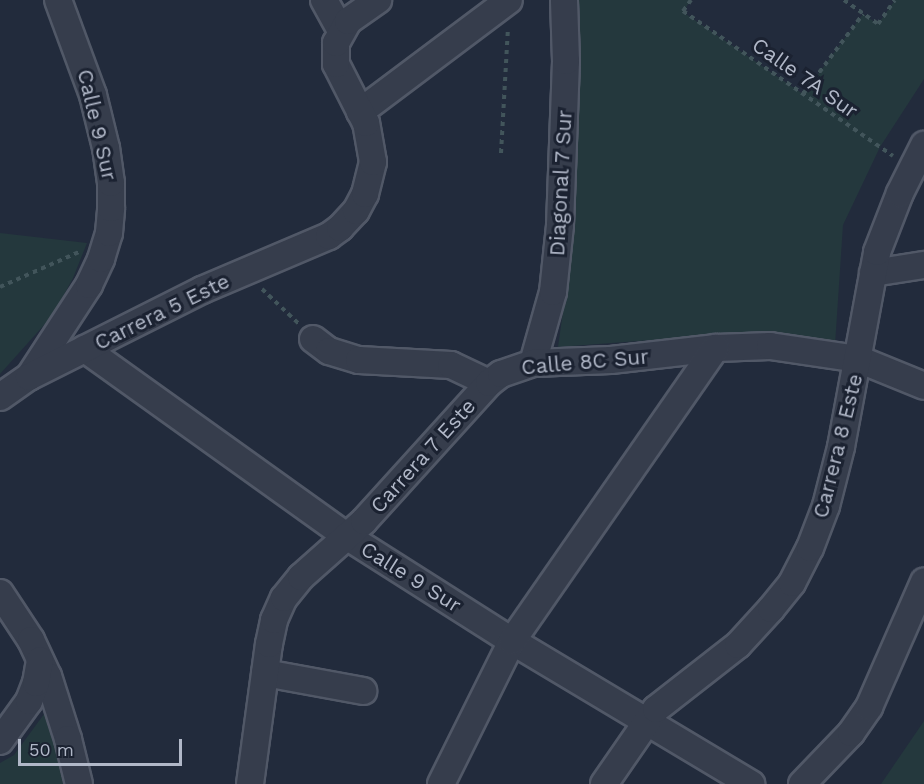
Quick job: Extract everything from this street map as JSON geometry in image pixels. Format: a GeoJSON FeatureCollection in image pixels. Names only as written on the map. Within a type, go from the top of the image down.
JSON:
{"type":"FeatureCollection","features":[{"type":"Feature","properties":{"kind":"street","name":"Calle 9 Sur"},"geometry":{"type":"LineString","coordinates":[[29,377],[89,285],[107,240],[111,183],[106,148],[93,95],[58,0]]}},
{"type":"Feature","properties":{"kind":"street"},"geometry":{"type":"LineString","coordinates":[[324,0],[341,31],[348,21],[378,0]]}},
{"type":"Feature","properties":{"kind":"street","name":"Diagonal 7 Sur"},"geometry":{"type":"LineString","coordinates":[[533,363],[553,292],[560,225],[566,61],[564,0]]}},
{"type":"Feature","properties":{"kind":"street"},"geometry":{"type":"LineString","coordinates":[[360,111],[509,12]]}},
{"type":"Feature","properties":{"kind":"street","name":"Carrera 5 Este"},"geometry":{"type":"LineString","coordinates":[[0,396],[29,377],[85,349],[244,272],[329,236],[356,211],[370,179],[372,149],[360,111],[336,64],[334,53],[341,31]]}},
{"type":"Feature","properties":{"kind":"street","name":"Carrera 8 Este"},"geometry":{"type":"LineString","coordinates":[[604,784],[647,719],[664,701],[706,672],[738,645],[792,583],[810,549],[826,506],[842,447],[873,273],[886,227],[924,145]]}},
{"type":"Feature","properties":{"kind":"street"},"geometry":{"type":"LineString","coordinates":[[873,273],[924,265]]}},
{"type":"Feature","properties":{"kind":"street"},"geometry":{"type":"LineString","coordinates":[[313,339],[329,351],[359,360],[451,365],[489,383]]}},
{"type":"Feature","properties":{"kind":"street"},"geometry":{"type":"LineString","coordinates":[[441,784],[512,641],[716,348]]}},
{"type":"Feature","properties":{"kind":"street","name":"Calle 8C Sur"},"geometry":{"type":"LineString","coordinates":[[489,383],[509,370],[533,363],[611,360],[716,348],[794,348],[858,359],[924,386]]}},
{"type":"Feature","properties":{"kind":"street","name":"Calle 9 Sur"},"geometry":{"type":"LineString","coordinates":[[85,349],[348,537],[512,641],[647,719],[751,784]]}},
{"type":"Feature","properties":{"kind":"street","name":"Carrera 7 Este"},"geometry":{"type":"LineString","coordinates":[[250,784],[264,673],[274,620],[284,598],[301,577],[348,537],[489,383]]}},
{"type":"Feature","properties":{"kind":"street"},"geometry":{"type":"LineString","coordinates":[[802,784],[851,733],[869,707],[924,582]]}},
{"type":"Feature","properties":{"kind":"street"},"geometry":{"type":"LineString","coordinates":[[0,593],[20,621],[40,660],[60,709],[79,784]]}},
{"type":"Feature","properties":{"kind":"street"},"geometry":{"type":"LineString","coordinates":[[0,741],[19,719],[29,701],[36,683],[40,660]]}},
{"type":"Feature","properties":{"kind":"street"},"geometry":{"type":"LineString","coordinates":[[264,673],[363,691]]}},
{"type":"Feature","properties":{"kind":"path","name":"Calle 7A Sur"},"geometry":{"type":"LineString","coordinates":[[691,0],[682,11],[911,169]]}},
{"type":"Feature","properties":{"kind":"path"},"geometry":{"type":"LineString","coordinates":[[844,0],[878,24],[896,0]]}},
{"type":"Feature","properties":{"kind":"path"},"geometry":{"type":"LineString","coordinates":[[501,153],[509,12]]}},
{"type":"Feature","properties":{"kind":"path"},"geometry":{"type":"LineString","coordinates":[[803,94],[863,14]]}},
{"type":"Feature","properties":{"kind":"path"},"geometry":{"type":"LineString","coordinates":[[0,287],[107,240]]}},
{"type":"Feature","properties":{"kind":"path"},"geometry":{"type":"LineString","coordinates":[[244,272],[313,339]]}},
{"type":"Feature","properties":{"kind":"green space"},"geometry":{"type":"Polygon","coordinates":[[[573,0],[691,0],[683,12],[803,94],[863,14],[878,24],[895,0],[924,0],[924,79],[880,147],[843,225],[835,345],[746,333],[558,347],[574,235],[576,91],[573,0]]]}},
{"type":"Feature","properties":{"kind":"green space"},"geometry":{"type":"Polygon","coordinates":[[[0,233],[87,243],[73,278],[53,315],[0,374],[0,233]]]}},
{"type":"Feature","properties":{"kind":"green space"},"geometry":{"type":"Polygon","coordinates":[[[47,710],[65,784],[0,784],[0,763],[14,755],[47,710]]]}},
{"type":"Feature","properties":{"kind":"green space"},"geometry":{"type":"Polygon","coordinates":[[[924,721],[924,784],[881,784],[924,721]]]}}]}
